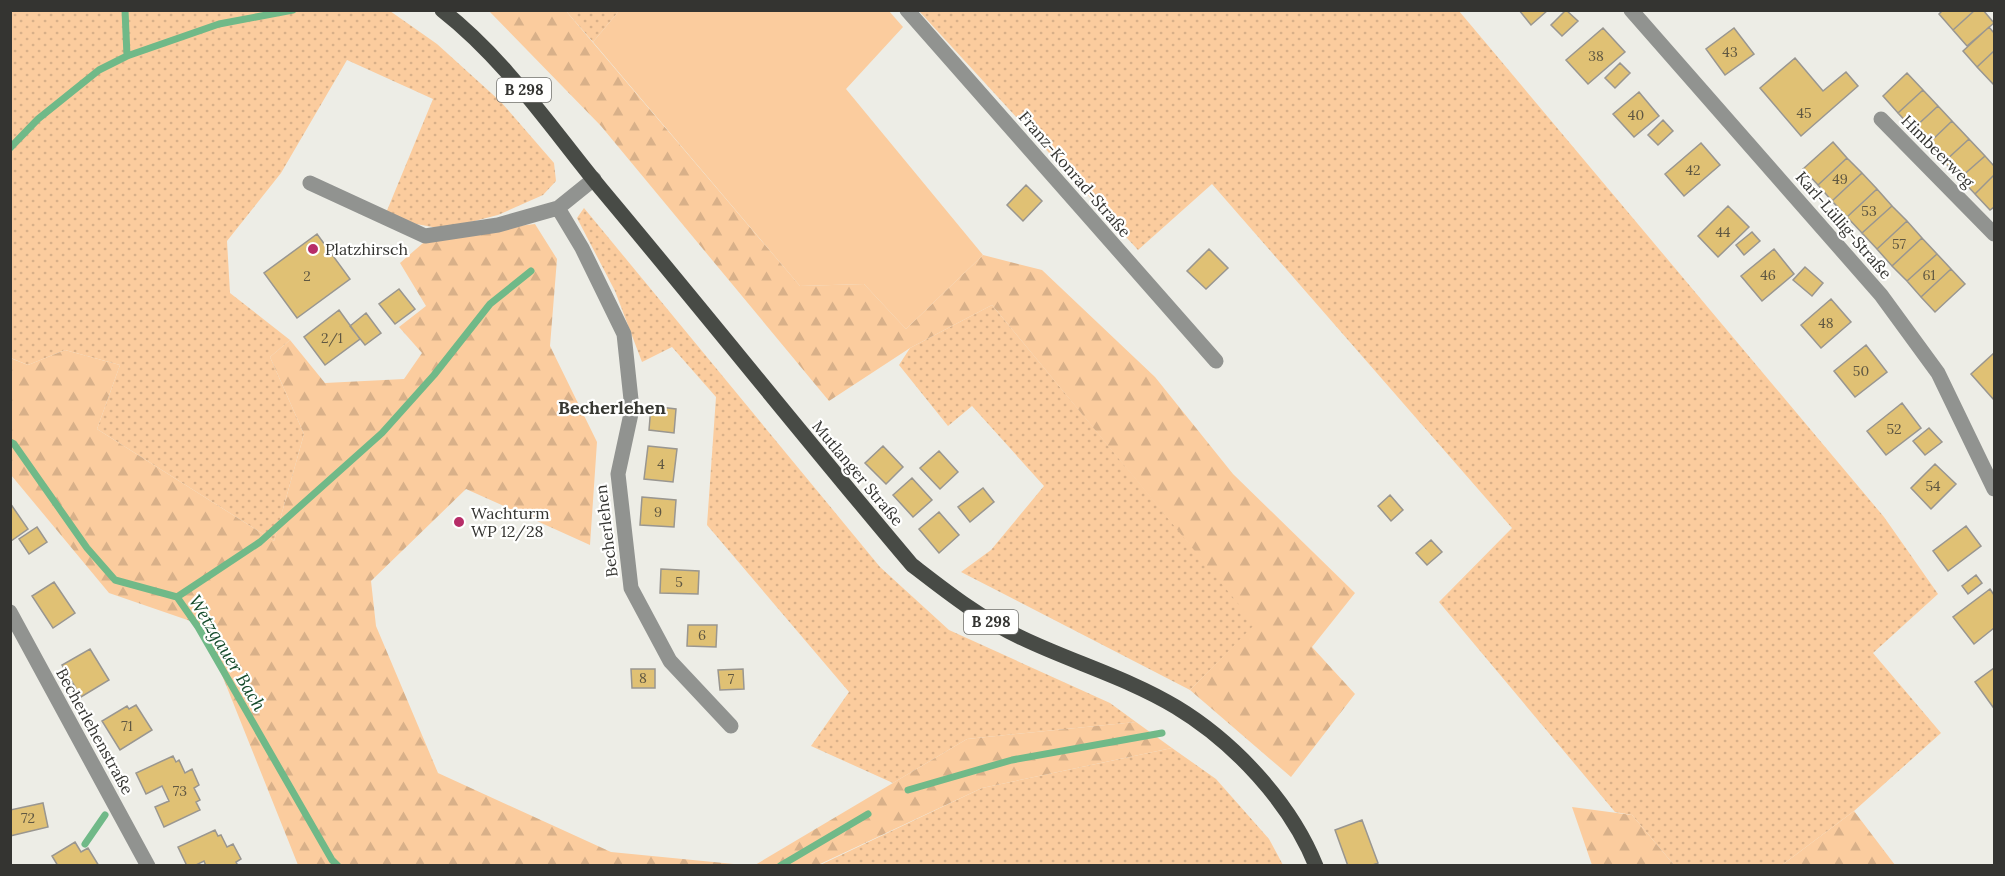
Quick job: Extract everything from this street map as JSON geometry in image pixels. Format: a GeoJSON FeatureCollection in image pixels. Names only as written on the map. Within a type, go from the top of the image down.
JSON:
{"type":"FeatureCollection","features":[{"type":"Feature","properties":{"kind":"main road","name":"Mutlanger Straße"},"geometry":{"type":"LineString","coordinates":[[442,10],[460,24],[526,92],[594,179],[912,565],[976,614],[1021,638],[1128,683],[1176,707],[1193,719],[1226,744],[1272,791],[1307,844],[1316,866]]}},
{"type":"Feature","properties":{"kind":"street","name":"Franz-Konrad-Straße"},"geometry":{"type":"LineString","coordinates":[[907,10],[1216,361]]}},
{"type":"Feature","properties":{"kind":"street","name":"Karl-Lüllig-Straße"},"geometry":{"type":"LineString","coordinates":[[1631,10],[1881,295],[1938,373],[1995,489]]}},
{"type":"Feature","properties":{"kind":"street","name":"Himbeerweg"},"geometry":{"type":"LineString","coordinates":[[1881,119],[1995,234]]}},
{"type":"Feature","properties":{"kind":"street"},"geometry":{"type":"LineString","coordinates":[[310,183],[425,236],[498,225],[558,208],[594,179]]}},
{"type":"Feature","properties":{"kind":"street","name":"Becherlehen"},"geometry":{"type":"LineString","coordinates":[[558,208],[582,249],[624,334],[632,409],[618,474],[631,588],[670,661],[731,726]]}},
{"type":"Feature","properties":{"kind":"street","name":"Becherlehenstraße"},"geometry":{"type":"LineString","coordinates":[[10,612],[148,866]]}},
{"type":"Feature","properties":{"kind":"green space"},"geometry":{"type":"Polygon","coordinates":[[[10,11],[390,11],[437,44],[501,102],[554,163],[556,181],[543,195],[498,215],[443,229],[411,223],[386,213],[433,99],[347,60],[281,173],[227,241],[230,293],[290,340],[270,357],[304,434],[274,541],[97,429],[120,365],[65,350],[28,365],[11,358],[10,11]]]}},
{"type":"Feature","properties":{"kind":"green space"},"geometry":{"type":"Polygon","coordinates":[[[489,11],[566,11],[800,286],[864,284],[906,329],[983,255],[1042,270],[1155,377],[1233,474],[1355,593],[1312,647],[1355,694],[1291,777],[1190,690],[1255,624],[992,305],[910,348],[829,401],[601,126],[489,11]]]}},
{"type":"Feature","properties":{"kind":"green space"},"geometry":{"type":"Polygon","coordinates":[[[566,11],[619,11],[593,42],[566,11]]]}},
{"type":"Feature","properties":{"kind":"green space"},"geometry":{"type":"Polygon","coordinates":[[[619,11],[889,11],[903,27],[846,89],[983,255],[906,329],[864,284],[800,286],[593,42],[619,11]]]}},
{"type":"Feature","properties":{"kind":"green space"},"geometry":{"type":"Polygon","coordinates":[[[919,11],[1459,11],[1884,517],[1938,594],[1873,653],[1941,733],[1854,811],[1782,865],[1674,865],[1632,815],[1615,812],[1439,602],[1512,528],[1212,184],[1138,250],[919,11]]]}},
{"type":"Feature","properties":{"kind":"green space"},"geometry":{"type":"Polygon","coordinates":[[[584,208],[880,567],[949,630],[1110,703],[1136,722],[967,739],[893,783],[811,746],[849,692],[707,525],[716,397],[672,347],[642,362],[615,291],[577,218],[584,208]]]}},
{"type":"Feature","properties":{"kind":"green space"},"geometry":{"type":"Polygon","coordinates":[[[535,224],[557,259],[550,346],[597,442],[590,545],[466,489],[371,581],[376,626],[438,773],[611,852],[744,865],[298,865],[202,625],[109,593],[11,475],[10,358],[28,365],[65,350],[120,365],[97,429],[274,541],[304,434],[270,357],[290,340],[325,383],[404,379],[422,353],[399,327],[426,306],[400,263],[430,237],[535,224]]]}},
{"type":"Feature","properties":{"kind":"green space"},"geometry":{"type":"Polygon","coordinates":[[[992,305],[1256,624],[1190,690],[961,572],[991,550],[1044,486],[972,406],[948,426],[899,365],[910,348],[992,305]]]}},
{"type":"Feature","properties":{"kind":"green space"},"geometry":{"type":"Polygon","coordinates":[[[1136,722],[1172,748],[982,788],[818,865],[755,865],[967,739],[1136,722]]]}},
{"type":"Feature","properties":{"kind":"green space"},"geometry":{"type":"Polygon","coordinates":[[[1172,748],[1216,779],[1269,839],[1283,865],[818,866],[982,788],[1172,748]]]}},
{"type":"Feature","properties":{"kind":"green space"},"geometry":{"type":"Polygon","coordinates":[[[1572,807],[1632,815],[1674,865],[1592,865],[1572,807]]]}},
{"type":"Feature","properties":{"kind":"green space"},"geometry":{"type":"Polygon","coordinates":[[[1854,811],[1895,865],[1782,865],[1854,811]]]}},
{"type":"Feature","properties":{"kind":"building"},"geometry":{"type":"Polygon","coordinates":[[[1519,10],[1548,10],[1531,25],[1519,10]]]}},
{"type":"Feature","properties":{"kind":"building"},"geometry":{"type":"Polygon","coordinates":[[[1566,10],[1578,21],[1562,36],[1551,25],[1566,10]]]}},
{"type":"Feature","properties":{"kind":"building"},"geometry":{"type":"Polygon","coordinates":[[[1943,10],[1975,10],[1953,30],[1939,14],[1943,10]]]}},
{"type":"Feature","properties":{"kind":"building"},"geometry":{"type":"Polygon","coordinates":[[[1975,10],[1983,10],[1994,23],[1967,46],[1953,30],[1975,10]]]}},
{"type":"Feature","properties":{"kind":"building"},"geometry":{"type":"Polygon","coordinates":[[[1989,27],[1994,33],[1994,51],[1977,67],[1963,51],[1989,27]]]}},
{"type":"Feature","properties":{"kind":"building"},"geometry":{"type":"Polygon","coordinates":[[[1603,28],[1625,52],[1588,84],[1566,60],[1603,28]]]}},
{"type":"Feature","properties":{"kind":"building"},"geometry":{"type":"Polygon","coordinates":[[[1734,28],[1754,54],[1725,75],[1706,49],[1734,28]]]}},
{"type":"Feature","properties":{"kind":"building"},"geometry":{"type":"Polygon","coordinates":[[[1994,51],[1994,82],[1993,84],[1977,67],[1994,51]]]}},
{"type":"Feature","properties":{"kind":"building"},"geometry":{"type":"Polygon","coordinates":[[[1795,58],[1823,91],[1846,72],[1858,86],[1801,136],[1760,88],[1795,58]]]}},
{"type":"Feature","properties":{"kind":"building"},"geometry":{"type":"Polygon","coordinates":[[[1620,63],[1630,73],[1615,88],[1605,78],[1620,63]]]}},
{"type":"Feature","properties":{"kind":"building"},"geometry":{"type":"Polygon","coordinates":[[[1907,73],[1923,90],[1898,113],[1883,96],[1907,73]]]}},
{"type":"Feature","properties":{"kind":"building"},"geometry":{"type":"Polygon","coordinates":[[[1923,90],[1938,106],[1913,129],[1898,113],[1923,90]]]}},
{"type":"Feature","properties":{"kind":"building"},"geometry":{"type":"Polygon","coordinates":[[[1639,92],[1659,116],[1634,137],[1613,114],[1639,92]]]}},
{"type":"Feature","properties":{"kind":"building"},"geometry":{"type":"Polygon","coordinates":[[[1938,106],[1952,121],[1928,144],[1913,129],[1938,106]]]}},
{"type":"Feature","properties":{"kind":"building"},"geometry":{"type":"Polygon","coordinates":[[[1663,120],[1673,131],[1658,145],[1648,135],[1663,120]]]}},
{"type":"Feature","properties":{"kind":"building"},"geometry":{"type":"Polygon","coordinates":[[[1952,121],[1969,139],[1944,162],[1928,144],[1952,121]]]}},
{"type":"Feature","properties":{"kind":"building"},"geometry":{"type":"Polygon","coordinates":[[[1969,139],[1985,156],[1960,178],[1944,162],[1969,139]]]}},
{"type":"Feature","properties":{"kind":"building"},"geometry":{"type":"Polygon","coordinates":[[[1833,142],[1847,158],[1818,185],[1803,169],[1833,142]]]}},
{"type":"Feature","properties":{"kind":"building"},"geometry":{"type":"Polygon","coordinates":[[[1701,143],[1720,165],[1684,196],[1665,174],[1701,143]]]}},
{"type":"Feature","properties":{"kind":"building"},"geometry":{"type":"Polygon","coordinates":[[[1985,156],[1994,166],[1994,175],[1975,194],[1960,178],[1985,156]]]}},
{"type":"Feature","properties":{"kind":"building"},"geometry":{"type":"Polygon","coordinates":[[[1847,158],[1862,173],[1832,201],[1818,185],[1847,158]]]}},
{"type":"Feature","properties":{"kind":"building"},"geometry":{"type":"Polygon","coordinates":[[[1862,173],[1877,189],[1847,217],[1832,201],[1862,173]]]}},
{"type":"Feature","properties":{"kind":"building"},"geometry":{"type":"Polygon","coordinates":[[[1994,175],[1994,207],[1990,210],[1975,194],[1994,175]]]}},
{"type":"Feature","properties":{"kind":"building"},"geometry":{"type":"Polygon","coordinates":[[[1026,185],[1042,201],[1023,221],[1007,205],[1026,185]]]}},
{"type":"Feature","properties":{"kind":"building"},"geometry":{"type":"Polygon","coordinates":[[[1877,189],[1892,206],[1862,233],[1847,217],[1877,189]]]}},
{"type":"Feature","properties":{"kind":"building"},"geometry":{"type":"Polygon","coordinates":[[[1728,206],[1749,227],[1718,257],[1698,236],[1728,206]]]}},
{"type":"Feature","properties":{"kind":"building"},"geometry":{"type":"Polygon","coordinates":[[[1892,206],[1907,221],[1877,249],[1862,233],[1892,206]]]}},
{"type":"Feature","properties":{"kind":"building"},"geometry":{"type":"Polygon","coordinates":[[[1907,221],[1922,238],[1892,266],[1877,249],[1907,221]]]}},
{"type":"Feature","properties":{"kind":"building"},"geometry":{"type":"Polygon","coordinates":[[[1752,232],[1760,241],[1744,255],[1736,245],[1752,232]]]}},
{"type":"Feature","properties":{"kind":"building"},"geometry":{"type":"Polygon","coordinates":[[[317,234],[350,279],[297,318],[264,273],[317,234]]]}},
{"type":"Feature","properties":{"kind":"building"},"geometry":{"type":"Polygon","coordinates":[[[1922,238],[1937,254],[1907,281],[1892,266],[1922,238]]]}},
{"type":"Feature","properties":{"kind":"building"},"geometry":{"type":"Polygon","coordinates":[[[1209,249],[1228,268],[1206,289],[1187,271],[1209,249]]]}},
{"type":"Feature","properties":{"kind":"building"},"geometry":{"type":"Polygon","coordinates":[[[1774,249],[1794,274],[1762,301],[1741,276],[1774,249]]]}},
{"type":"Feature","properties":{"kind":"building"},"geometry":{"type":"Polygon","coordinates":[[[1937,254],[1951,269],[1921,297],[1907,281],[1937,254]]]}},
{"type":"Feature","properties":{"kind":"building"},"geometry":{"type":"Polygon","coordinates":[[[1805,267],[1823,283],[1812,296],[1793,280],[1805,267]]]}},
{"type":"Feature","properties":{"kind":"building"},"geometry":{"type":"Polygon","coordinates":[[[1951,269],[1965,284],[1935,312],[1921,297],[1951,269]]]}},
{"type":"Feature","properties":{"kind":"building"},"geometry":{"type":"Polygon","coordinates":[[[399,289],[415,309],[395,324],[379,304],[399,289]]]}},
{"type":"Feature","properties":{"kind":"building"},"geometry":{"type":"Polygon","coordinates":[[[1831,299],[1851,322],[1821,348],[1801,325],[1831,299]]]}},
{"type":"Feature","properties":{"kind":"building"},"geometry":{"type":"Polygon","coordinates":[[[339,310],[360,339],[325,365],[304,337],[339,310]]]}},
{"type":"Feature","properties":{"kind":"building"},"geometry":{"type":"Polygon","coordinates":[[[366,313],[381,333],[365,345],[350,326],[366,313]]]}},
{"type":"Feature","properties":{"kind":"building"},"geometry":{"type":"Polygon","coordinates":[[[1866,345],[1887,372],[1855,397],[1834,371],[1866,345]]]}},
{"type":"Feature","properties":{"kind":"building"},"geometry":{"type":"Polygon","coordinates":[[[1994,353],[1994,400],[1971,374],[1994,353]]]}},
{"type":"Feature","properties":{"kind":"building"},"geometry":{"type":"Polygon","coordinates":[[[1902,403],[1921,428],[1886,455],[1867,431],[1902,403]]]}},
{"type":"Feature","properties":{"kind":"building"},"geometry":{"type":"Polygon","coordinates":[[[651,406],[676,409],[674,433],[649,430],[651,406]]]}},
{"type":"Feature","properties":{"kind":"building"},"geometry":{"type":"Polygon","coordinates":[[[1929,428],[1942,442],[1925,455],[1913,441],[1929,428]]]}},
{"type":"Feature","properties":{"kind":"building"},"geometry":{"type":"Polygon","coordinates":[[[648,446],[677,449],[673,482],[644,479],[648,446]]]}},
{"type":"Feature","properties":{"kind":"building"},"geometry":{"type":"Polygon","coordinates":[[[883,446],[903,467],[886,484],[865,463],[883,446]]]}},
{"type":"Feature","properties":{"kind":"building"},"geometry":{"type":"Polygon","coordinates":[[[939,451],[958,472],[940,489],[920,468],[939,451]]]}},
{"type":"Feature","properties":{"kind":"building"},"geometry":{"type":"Polygon","coordinates":[[[1935,464],[1956,484],[1931,509],[1911,488],[1935,464]]]}},
{"type":"Feature","properties":{"kind":"building"},"geometry":{"type":"Polygon","coordinates":[[[912,478],[932,500],[913,517],[893,495],[912,478]]]}},
{"type":"Feature","properties":{"kind":"building"},"geometry":{"type":"Polygon","coordinates":[[[983,488],[994,502],[970,522],[958,507],[983,488]]]}},
{"type":"Feature","properties":{"kind":"building"},"geometry":{"type":"Polygon","coordinates":[[[1390,495],[1403,510],[1391,521],[1378,506],[1390,495]]]}},
{"type":"Feature","properties":{"kind":"building"},"geometry":{"type":"Polygon","coordinates":[[[642,497],[676,500],[674,527],[640,525],[642,497]]]}},
{"type":"Feature","properties":{"kind":"building"},"geometry":{"type":"Polygon","coordinates":[[[10,503],[28,529],[11,541],[10,541],[10,503]]]}},
{"type":"Feature","properties":{"kind":"building"},"geometry":{"type":"Polygon","coordinates":[[[939,512],[959,535],[939,553],[919,529],[939,512]]]}},
{"type":"Feature","properties":{"kind":"building"},"geometry":{"type":"Polygon","coordinates":[[[1966,526],[1981,546],[1948,571],[1933,551],[1966,526]]]}},
{"type":"Feature","properties":{"kind":"building"},"geometry":{"type":"Polygon","coordinates":[[[37,527],[47,542],[29,554],[19,539],[37,527]]]}},
{"type":"Feature","properties":{"kind":"building"},"geometry":{"type":"Polygon","coordinates":[[[1431,540],[1442,552],[1427,565],[1416,553],[1431,540]]]}},
{"type":"Feature","properties":{"kind":"building"},"geometry":{"type":"Polygon","coordinates":[[[661,569],[699,571],[698,594],[660,593],[661,569]]]}},
{"type":"Feature","properties":{"kind":"building"},"geometry":{"type":"Polygon","coordinates":[[[1976,575],[1982,583],[1968,594],[1962,586],[1976,575]]]}},
{"type":"Feature","properties":{"kind":"building"},"geometry":{"type":"Polygon","coordinates":[[[54,582],[75,613],[53,628],[32,596],[54,582]]]}},
{"type":"Feature","properties":{"kind":"building"},"geometry":{"type":"Polygon","coordinates":[[[1990,589],[1994,595],[1994,628],[1974,644],[1953,617],[1990,589]]]}},
{"type":"Feature","properties":{"kind":"building"},"geometry":{"type":"Polygon","coordinates":[[[688,625],[717,625],[716,647],[687,646],[688,625]]]}},
{"type":"Feature","properties":{"kind":"building"},"geometry":{"type":"Polygon","coordinates":[[[90,649],[109,680],[81,697],[62,665],[90,649]]]}},
{"type":"Feature","properties":{"kind":"building"},"geometry":{"type":"Polygon","coordinates":[[[1994,668],[1994,706],[1993,707],[1975,682],[1994,668]]]}},
{"type":"Feature","properties":{"kind":"building"},"geometry":{"type":"Polygon","coordinates":[[[631,669],[655,669],[655,688],[632,688],[631,669]]]}},
{"type":"Feature","properties":{"kind":"building"},"geometry":{"type":"Polygon","coordinates":[[[743,669],[744,689],[720,690],[718,670],[743,669]]]}},
{"type":"Feature","properties":{"kind":"building"},"geometry":{"type":"Polygon","coordinates":[[[136,705],[152,730],[120,750],[102,721],[127,706],[129,709],[136,705]]]}},
{"type":"Feature","properties":{"kind":"building"},"geometry":{"type":"Polygon","coordinates":[[[173,756],[176,762],[179,760],[185,773],[192,769],[199,785],[194,788],[200,800],[196,802],[200,810],[164,827],[155,807],[169,801],[162,786],[146,794],[136,773],[173,756]]]}},
{"type":"Feature","properties":{"kind":"building"},"geometry":{"type":"Polygon","coordinates":[[[43,803],[48,827],[10,836],[10,810],[43,803]]]}},
{"type":"Feature","properties":{"kind":"building"},"geometry":{"type":"Polygon","coordinates":[[[1362,820],[1378,863],[1370,866],[1348,866],[1335,830],[1362,820]]]}},
{"type":"Feature","properties":{"kind":"building"},"geometry":{"type":"Polygon","coordinates":[[[215,830],[218,836],[221,835],[227,847],[233,844],[241,859],[236,862],[238,866],[206,866],[204,861],[194,866],[187,866],[178,847],[215,830]]]}},
{"type":"Feature","properties":{"kind":"building"},"geometry":{"type":"Polygon","coordinates":[[[75,842],[81,852],[88,848],[99,866],[58,866],[52,856],[75,842]]]}},
{"type":"Feature","properties":{"kind":"waterway"},"geometry":{"type":"LineString","coordinates":[[125,10],[127,56]]}},
{"type":"Feature","properties":{"kind":"waterway"},"geometry":{"type":"LineString","coordinates":[[10,148],[38,119],[99,70],[127,56],[219,24],[293,10]]}},
{"type":"Feature","properties":{"kind":"waterway"},"geometry":{"type":"LineString","coordinates":[[177,597],[260,542],[382,433],[434,375],[490,304],[531,271]]}},
{"type":"Feature","properties":{"kind":"waterway","name":"Wetzgauer Bach"},"geometry":{"type":"LineString","coordinates":[[10,442],[14,444],[87,548],[115,580],[177,597],[198,627],[332,860],[338,866]]}},
{"type":"Feature","properties":{"kind":"waterway"},"geometry":{"type":"LineString","coordinates":[[908,790],[1012,760],[1162,733]]}},
{"type":"Feature","properties":{"kind":"waterway"},"geometry":{"type":"LineString","coordinates":[[780,866],[868,814]]}},
{"type":"Feature","properties":{"kind":"waterway"},"geometry":{"type":"LineString","coordinates":[[85,844],[105,815]]}},
{"type":"Feature","properties":{"kind":"place","name":"Platzhirsch"},"geometry":{"type":"Point","coordinates":[313,249]}},
{"type":"Feature","properties":{"kind":"place","name":"Wachturm WP 12/28"},"geometry":{"type":"Point","coordinates":[459,522]}},
{"type":"Feature","properties":{"kind":"district","name":"Becherlehen"},"geometry":{"type":"Point","coordinates":[612,408]}}]}
